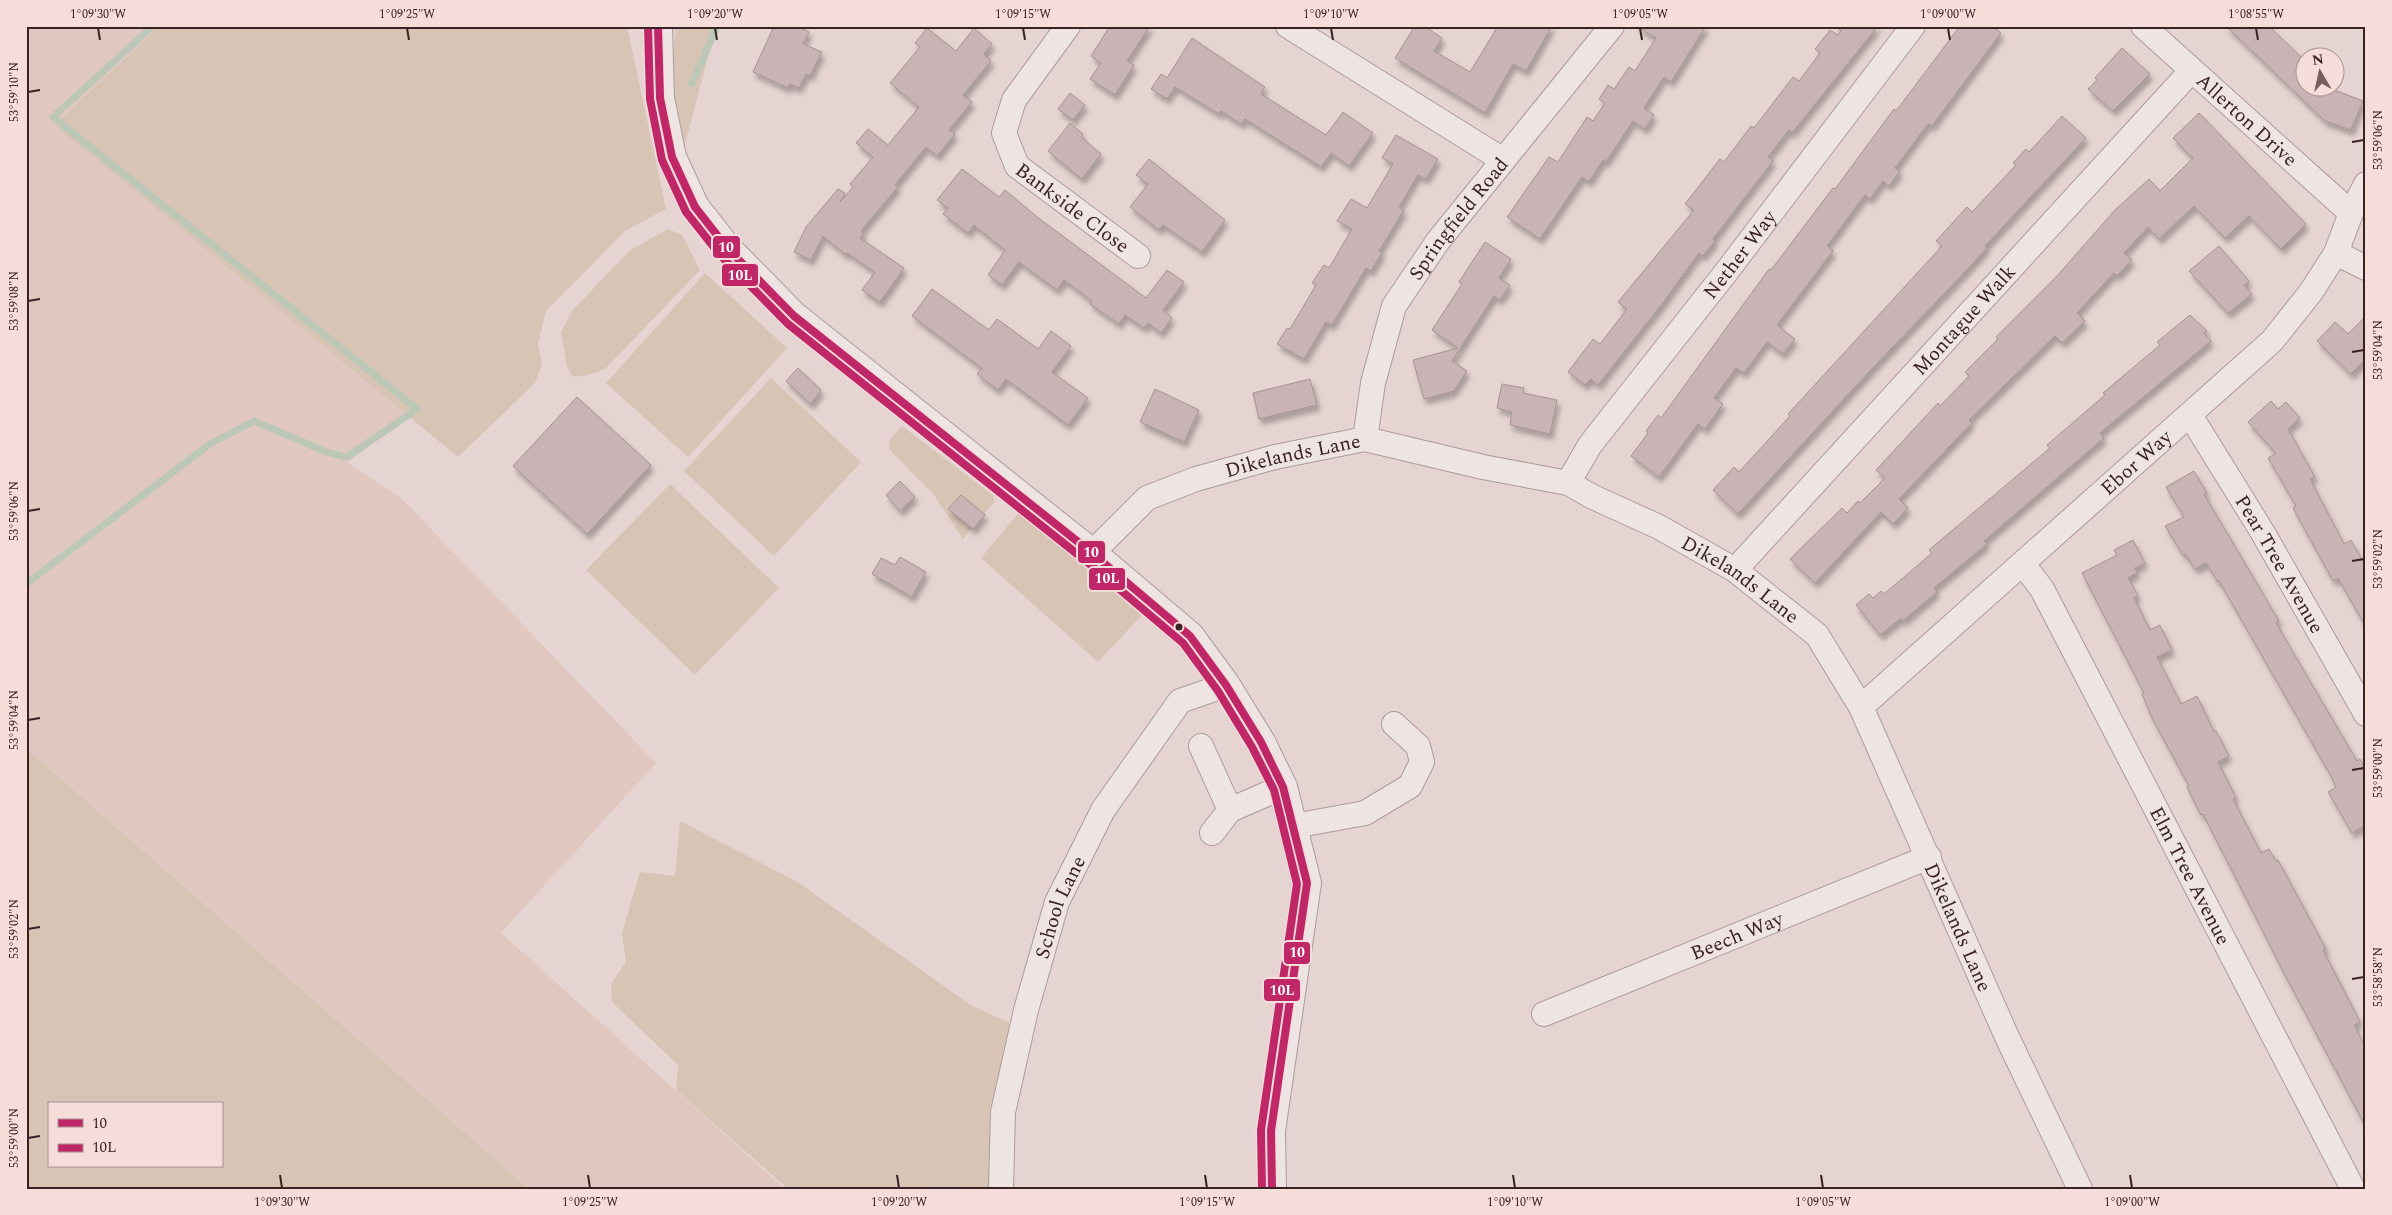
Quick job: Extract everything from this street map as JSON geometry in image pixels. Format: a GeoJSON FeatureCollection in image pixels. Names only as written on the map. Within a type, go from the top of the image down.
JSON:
{"type":"FeatureCollection","features":[{"type":"Feature","properties":{"kind":"street","name":"Bankside Close"},"geometry":{"type":"LineString","coordinates":[[1068,26],[1014,100],[1004,133],[1017,166],[1138,256]]}},
{"type":"Feature","properties":{"kind":"street"},"geometry":{"type":"LineString","coordinates":[[1288,26],[1503,160]]}},
{"type":"Feature","properties":{"kind":"street","name":"Springfield Road"},"geometry":{"type":"LineString","coordinates":[[1365,440],[1373,382],[1394,306],[1438,241],[1612,26]]}},
{"type":"Feature","properties":{"kind":"street","name":"Nether Way"},"geometry":{"type":"LineString","coordinates":[[1568,483],[1590,445],[1727,271],[1912,26]]}},
{"type":"Feature","properties":{"kind":"street","name":"Allerton Drive"},"geometry":{"type":"LineString","coordinates":[[2143,26],[2351,213]]}},
{"type":"Feature","properties":{"kind":"street"},"geometry":{"type":"LineString","coordinates":[[656,29],[660,98],[672,157],[695,207],[728,249],[794,316],[1092,553],[1190,636],[1226,685],[1262,742],[1283,787],[1307,883],[1271,1132],[1272,1189]]}},
{"type":"Feature","properties":{"kind":"street","name":"Montague Walk"},"geometry":{"type":"LineString","coordinates":[[1736,570],[2192,70]]}},
{"type":"Feature","properties":{"kind":"street","name":"Ebor Way"},"geometry":{"type":"LineString","coordinates":[[1861,707],[2272,341],[2311,292],[2336,253],[2351,213],[2366,184]]}},
{"type":"Feature","properties":{"kind":"street"},"geometry":{"type":"LineString","coordinates":[[2336,253],[2366,268]]}},
{"type":"Feature","properties":{"kind":"street","name":"Pear Tree Avenue"},"geometry":{"type":"LineString","coordinates":[[2190,415],[2263,533],[2366,714]]}},
{"type":"Feature","properties":{"kind":"street","name":"Dikelands Lane"},"geometry":{"type":"LineString","coordinates":[[1092,553],[1147,498],[1196,480],[1275,457],[1365,440],[1483,467],[1568,483],[1592,497],[1659,527],[1736,570],[1817,635],[1861,707],[1929,857],[2006,1037],[2080,1189]]}},
{"type":"Feature","properties":{"kind":"street","name":"Elm Tree Avenue"},"geometry":{"type":"LineString","coordinates":[[2023,564],[2046,598],[2353,1189]]}},
{"type":"Feature","properties":{"kind":"street","name":"School Lane"},"geometry":{"type":"LineString","coordinates":[[1002,1189],[1004,1112],[1026,1010],[1057,902],[1103,810],[1180,701],[1226,685]]}},
{"type":"Feature","properties":{"kind":"street"},"geometry":{"type":"LineString","coordinates":[[1294,826],[1365,813],[1410,786],[1422,762],[1418,746],[1394,724]]}},
{"type":"Feature","properties":{"kind":"street"},"geometry":{"type":"LineString","coordinates":[[1201,746],[1230,810]]}},
{"type":"Feature","properties":{"kind":"street"},"geometry":{"type":"LineString","coordinates":[[1212,833],[1230,810],[1283,787]]}},
{"type":"Feature","properties":{"kind":"street","name":"Beech Way"},"geometry":{"type":"LineString","coordinates":[[1544,1014],[1929,857]]}},
{"type":"Feature","properties":{"kind":"street"},"geometry":{"type":"LineString","coordinates":[[2359,1189],[2366,1185]]}},
{"type":"Feature","properties":{"kind":"shaded area"},"geometry":{"type":"Polygon","coordinates":[[[26,26],[160,26],[54,125],[407,415],[348,463],[402,499],[656,763],[501,933],[785,1189],[529,1189],[26,748],[26,26]]]}},
{"type":"Feature","properties":{"kind":"shaded area"},"geometry":{"type":"Polygon","coordinates":[[[160,26],[627,26],[666,209],[625,231],[546,311],[538,344],[542,364],[535,383],[458,457],[54,125],[160,26]]]}},
{"type":"Feature","properties":{"kind":"shaded area"},"geometry":{"type":"Polygon","coordinates":[[[676,26],[716,26],[685,144],[670,77],[676,26]]]}},
{"type":"Feature","properties":{"kind":"shaded area"},"geometry":{"type":"Polygon","coordinates":[[[668,229],[682,235],[700,270],[606,368],[589,375],[572,376],[567,367],[561,332],[573,310],[629,251],[668,229]]]}},
{"type":"Feature","properties":{"kind":"shaded area"},"geometry":{"type":"Polygon","coordinates":[[[705,273],[787,348],[688,457],[606,383],[705,273]]]}},
{"type":"Feature","properties":{"kind":"shaded area"},"geometry":{"type":"Polygon","coordinates":[[[771,378],[861,462],[774,556],[684,471],[771,378]]]}},
{"type":"Feature","properties":{"kind":"shaded area"},"geometry":{"type":"Polygon","coordinates":[[[902,426],[994,496],[994,502],[963,539],[934,495],[889,449],[890,439],[902,426]]]}},
{"type":"Feature","properties":{"kind":"shaded area"},"geometry":{"type":"Polygon","coordinates":[[[670,484],[779,588],[695,675],[586,570],[670,484]]]}},
{"type":"Feature","properties":{"kind":"shaded area"},"geometry":{"type":"Polygon","coordinates":[[[1019,512],[1142,615],[1098,662],[981,558],[1019,512]]]}},
{"type":"Feature","properties":{"kind":"shaded area"},"geometry":{"type":"Polygon","coordinates":[[[26,748],[529,1189],[26,1189],[26,748]]]}},
{"type":"Feature","properties":{"kind":"shaded area"},"geometry":{"type":"Polygon","coordinates":[[[680,821],[796,881],[972,1006],[1010,1023],[996,1091],[988,1189],[946,1187],[921,1189],[788,1189],[676,1090],[678,1065],[612,1002],[611,984],[626,962],[622,933],[640,872],[675,876],[680,821]]]}},
{"type":"Feature","properties":{"kind":"building"},"geometry":{"type":"Polygon","coordinates":[[[774,26],[797,26],[809,32],[803,44],[822,52],[810,76],[806,74],[799,88],[790,84],[788,88],[753,72],[774,26]]]}},
{"type":"Feature","properties":{"kind":"building"},"geometry":{"type":"Polygon","coordinates":[[[1110,26],[1150,26],[1127,61],[1134,65],[1115,95],[1090,79],[1101,63],[1091,56],[1110,26]]]}},
{"type":"Feature","properties":{"kind":"building"},"geometry":{"type":"Polygon","coordinates":[[[1415,26],[1424,26],[1442,38],[1434,51],[1470,72],[1498,26],[1552,26],[1526,71],[1513,64],[1485,113],[1395,58],[1415,26]]]}},
{"type":"Feature","properties":{"kind":"building"},"geometry":{"type":"Polygon","coordinates":[[[1636,26],[1706,26],[1671,82],[1664,77],[1644,108],[1654,115],[1645,129],[1633,121],[1606,162],[1603,160],[1589,182],[1582,177],[1540,239],[1507,217],[1549,157],[1558,162],[1587,117],[1593,121],[1605,103],[1599,99],[1608,85],[1614,89],[1629,67],[1635,71],[1656,38],[1636,26]]]}},
{"type":"Feature","properties":{"kind":"building"},"geometry":{"type":"Polygon","coordinates":[[[1835,26],[1878,26],[1792,133],[1789,130],[1768,157],[1773,161],[1713,239],[1715,241],[1703,256],[1699,253],[1662,304],[1598,385],[1591,379],[1585,385],[1568,372],[1593,339],[1600,344],[1627,309],[1618,302],[1694,210],[1685,204],[1720,159],[1724,162],[1751,126],[1754,128],[1793,77],[1799,81],[1820,53],[1815,49],[1830,30],[1838,35],[1841,31],[1835,26]]]}},
{"type":"Feature","properties":{"kind":"building"},"geometry":{"type":"Polygon","coordinates":[[[1960,26],[1992,26],[2001,33],[1932,126],[1928,124],[1895,168],[1900,171],[1889,186],[1883,181],[1870,199],[1865,195],[1827,246],[1833,251],[1777,325],[1795,339],[1783,354],[1767,342],[1744,373],[1736,368],[1714,398],[1723,404],[1705,429],[1698,424],[1659,477],[1631,456],[1648,433],[1646,431],[1658,415],[1661,418],[1769,269],[1771,270],[1833,188],[1835,189],[1894,109],[1896,111],[1960,26]]]}},
{"type":"Feature","properties":{"kind":"building"},"geometry":{"type":"Polygon","coordinates":[[[2226,26],[2269,26],[2294,50],[2294,91],[2226,26]]]}},
{"type":"Feature","properties":{"kind":"building"},"geometry":{"type":"Polygon","coordinates":[[[927,28],[956,51],[974,28],[992,44],[984,54],[991,61],[963,95],[972,102],[949,130],[955,134],[937,156],[926,147],[895,185],[898,187],[861,231],[864,233],[860,238],[904,268],[880,302],[862,290],[875,272],[847,253],[846,255],[823,236],[811,260],[794,252],[806,227],[838,189],[845,193],[840,202],[853,187],[850,184],[873,157],[856,143],[868,129],[888,145],[919,107],[890,83],[920,47],[915,43],[927,28]]]}},
{"type":"Feature","properties":{"kind":"building"},"geometry":{"type":"Polygon","coordinates":[[[1192,38],[1265,87],[1261,94],[1326,135],[1343,112],[1373,133],[1349,166],[1331,153],[1321,167],[1245,119],[1241,124],[1221,111],[1219,114],[1175,87],[1167,99],[1151,89],[1161,74],[1167,78],[1192,38]]]}},
{"type":"Feature","properties":{"kind":"building"},"geometry":{"type":"Polygon","coordinates":[[[2122,48],[2150,74],[2113,111],[2088,89],[2097,80],[2095,78],[2122,48]]]}},
{"type":"Feature","properties":{"kind":"building"},"geometry":{"type":"Polygon","coordinates":[[[1070,93],[1085,105],[1073,120],[1058,109],[1070,93]]]}},
{"type":"Feature","properties":{"kind":"building"},"geometry":{"type":"Polygon","coordinates":[[[2344,94],[2363,101],[2351,130],[2325,121],[2301,98],[2344,98],[2344,94]]]}},
{"type":"Feature","properties":{"kind":"building"},"geometry":{"type":"Polygon","coordinates":[[[2199,113],[2306,224],[2281,249],[2249,216],[2225,238],[2194,206],[2159,239],[2148,227],[2124,253],[2132,260],[2117,276],[2114,273],[2077,313],[2085,321],[2062,343],[2055,336],[1969,420],[1972,423],[1899,499],[1908,508],[1893,524],[1881,512],[1815,583],[1790,559],[1842,508],[1847,513],[1885,478],[1876,470],[1938,403],[1940,406],[1969,376],[1965,372],[1998,339],[1996,337],[2057,276],[2115,210],[2149,179],[2160,191],[2193,158],[2173,138],[2199,113]]]}},
{"type":"Feature","properties":{"kind":"building"},"geometry":{"type":"Polygon","coordinates":[[[2062,116],[2086,138],[1985,246],[1987,248],[1866,375],[1738,514],[1713,490],[1734,467],[1739,472],[1790,416],[1788,414],[1942,246],[1936,241],[1967,207],[1972,212],[2016,165],[2013,163],[2026,149],[2029,152],[2062,116]]]}},
{"type":"Feature","properties":{"kind":"building"},"geometry":{"type":"Polygon","coordinates":[[[1070,123],[1083,134],[1081,137],[1101,154],[1082,179],[1048,151],[1070,123]]]}},
{"type":"Feature","properties":{"kind":"building"},"geometry":{"type":"Polygon","coordinates":[[[1396,135],[1438,159],[1426,179],[1418,175],[1399,207],[1404,210],[1379,251],[1382,253],[1371,271],[1366,268],[1332,325],[1326,322],[1304,359],[1277,344],[1287,328],[1290,329],[1316,285],[1312,283],[1324,265],[1329,268],[1352,229],[1337,221],[1351,199],[1367,208],[1393,164],[1382,158],[1396,135]]]}},
{"type":"Feature","properties":{"kind":"building"},"geometry":{"type":"Polygon","coordinates":[[[1149,159],[1225,220],[1202,252],[1163,225],[1159,230],[1130,207],[1148,184],[1136,175],[1149,159]]]}},
{"type":"Feature","properties":{"kind":"building"},"geometry":{"type":"Polygon","coordinates":[[[962,169],[999,197],[1005,190],[1037,217],[1146,298],[1167,270],[1184,282],[1163,310],[1172,318],[1161,333],[1148,323],[1144,328],[1125,315],[1119,324],[1090,304],[1092,301],[1064,280],[1057,290],[1019,262],[1002,285],[988,275],[1005,250],[974,225],[968,233],[943,214],[948,208],[937,200],[962,169]]]}},
{"type":"Feature","properties":{"kind":"building"},"geometry":{"type":"Polygon","coordinates":[[[1485,242],[1511,259],[1499,278],[1510,285],[1500,300],[1494,296],[1452,361],[1467,371],[1454,391],[1424,399],[1413,360],[1458,348],[1432,330],[1462,284],[1459,282],[1485,242]]]}},
{"type":"Feature","properties":{"kind":"building"},"geometry":{"type":"Polygon","coordinates":[[[2219,246],[2249,281],[2244,285],[2252,294],[2228,313],[2189,271],[2219,246]]]}},
{"type":"Feature","properties":{"kind":"building"},"geometry":{"type":"Polygon","coordinates":[[[932,289],[989,330],[997,319],[1038,349],[1051,331],[1071,346],[1052,372],[1088,398],[1068,425],[1006,379],[998,390],[977,374],[982,368],[912,316],[932,289]]]}},
{"type":"Feature","properties":{"kind":"building"},"geometry":{"type":"Polygon","coordinates":[[[2190,315],[2207,331],[2204,333],[2211,341],[2100,433],[2104,438],[1984,541],[1987,544],[1934,588],[1937,592],[1903,621],[1901,618],[1880,635],[1856,605],[1869,594],[1873,598],[1881,591],[1884,594],[1932,553],[1929,550],[2050,448],[2047,445],[2105,395],[2103,393],[2160,345],[2157,342],[2190,315]]]}},
{"type":"Feature","properties":{"kind":"building"},"geometry":{"type":"Polygon","coordinates":[[[2366,316],[2366,359],[2351,374],[2317,341],[2335,322],[2348,334],[2366,316]]]}},
{"type":"Feature","properties":{"kind":"building"},"geometry":{"type":"Polygon","coordinates":[[[798,368],[821,390],[811,404],[786,381],[798,368]]]}},
{"type":"Feature","properties":{"kind":"building"},"geometry":{"type":"Polygon","coordinates":[[[1310,379],[1317,405],[1259,419],[1253,393],[1310,379]]]}},
{"type":"Feature","properties":{"kind":"building"},"geometry":{"type":"Polygon","coordinates":[[[1502,384],[1524,388],[1523,393],[1557,400],[1550,434],[1510,425],[1512,412],[1497,408],[1502,384]]]}},
{"type":"Feature","properties":{"kind":"building"},"geometry":{"type":"Polygon","coordinates":[[[1155,389],[1199,410],[1184,442],[1140,422],[1155,389]]]}},
{"type":"Feature","properties":{"kind":"building"},"geometry":{"type":"Polygon","coordinates":[[[577,397],[651,465],[587,534],[513,466],[577,397]]]}},
{"type":"Feature","properties":{"kind":"building"},"geometry":{"type":"Polygon","coordinates":[[[2271,401],[2278,409],[2286,402],[2300,418],[2288,429],[2315,477],[2310,479],[2344,544],[2351,540],[2366,567],[2366,627],[2338,578],[2333,581],[2293,508],[2296,506],[2268,458],[2276,453],[2248,422],[2271,401]]]}},
{"type":"Feature","properties":{"kind":"building"},"geometry":{"type":"Polygon","coordinates":[[[2194,471],[2207,493],[2204,494],[2279,621],[2276,623],[2357,761],[2360,759],[2366,770],[2366,825],[2352,833],[2328,792],[2336,787],[2331,776],[2219,581],[2206,563],[2195,569],[2185,554],[2183,555],[2165,526],[2184,517],[2166,487],[2194,471]]]}},
{"type":"Feature","properties":{"kind":"building"},"geometry":{"type":"Polygon","coordinates":[[[900,481],[915,497],[900,511],[886,495],[900,481]]]}},
{"type":"Feature","properties":{"kind":"building"},"geometry":{"type":"Polygon","coordinates":[[[961,495],[985,515],[973,529],[948,509],[961,495]]]}},
{"type":"Feature","properties":{"kind":"building"},"geometry":{"type":"Polygon","coordinates":[[[2133,540],[2145,563],[2135,568],[2137,573],[2128,578],[2138,596],[2134,598],[2150,630],[2160,625],[2172,650],[2157,657],[2181,704],[2197,696],[2214,732],[2216,731],[2229,756],[2218,762],[2236,798],[2233,799],[2261,853],[2269,849],[2276,861],[2278,860],[2326,949],[2323,950],[2360,1022],[2354,1025],[2366,1048],[2366,1127],[2286,977],[2203,814],[2201,815],[2187,787],[2189,786],[2152,718],[2142,694],[2144,693],[2082,573],[2117,555],[2114,550],[2133,540]]]}},
{"type":"Feature","properties":{"kind":"building"},"geometry":{"type":"Polygon","coordinates":[[[900,557],[926,572],[912,597],[872,574],[881,558],[895,565],[900,557]]]}},
{"type":"Feature","properties":{"kind":"waterway"},"geometry":{"type":"LineString","coordinates":[[26,584],[210,444],[254,421],[329,453],[347,457],[417,409],[53,117],[153,26]]}},
{"type":"Feature","properties":{"kind":"waterway"},"geometry":{"type":"LineString","coordinates":[[692,84],[717,26]]}},
{"type":"Feature","properties":{"kind":"transit line","name":"10L"},"geometry":{"type":"LineString","coordinates":[[648,26],[650,99],[662,160],[686,212],[720,255],[788,324],[1086,561],[1183,643],[1218,691],[1252,747],[1274,790],[1297,884],[1261,1130],[1262,1189]]}},
{"type":"Feature","properties":{"kind":"transit line","name":"10"},"geometry":{"type":"LineString","coordinates":[[658,26],[660,98],[672,157],[695,207],[728,249],[794,316],[1092,553],[1190,636],[1226,685],[1261,742],[1283,787],[1307,883],[1271,1131],[1272,1189]]}}]}
